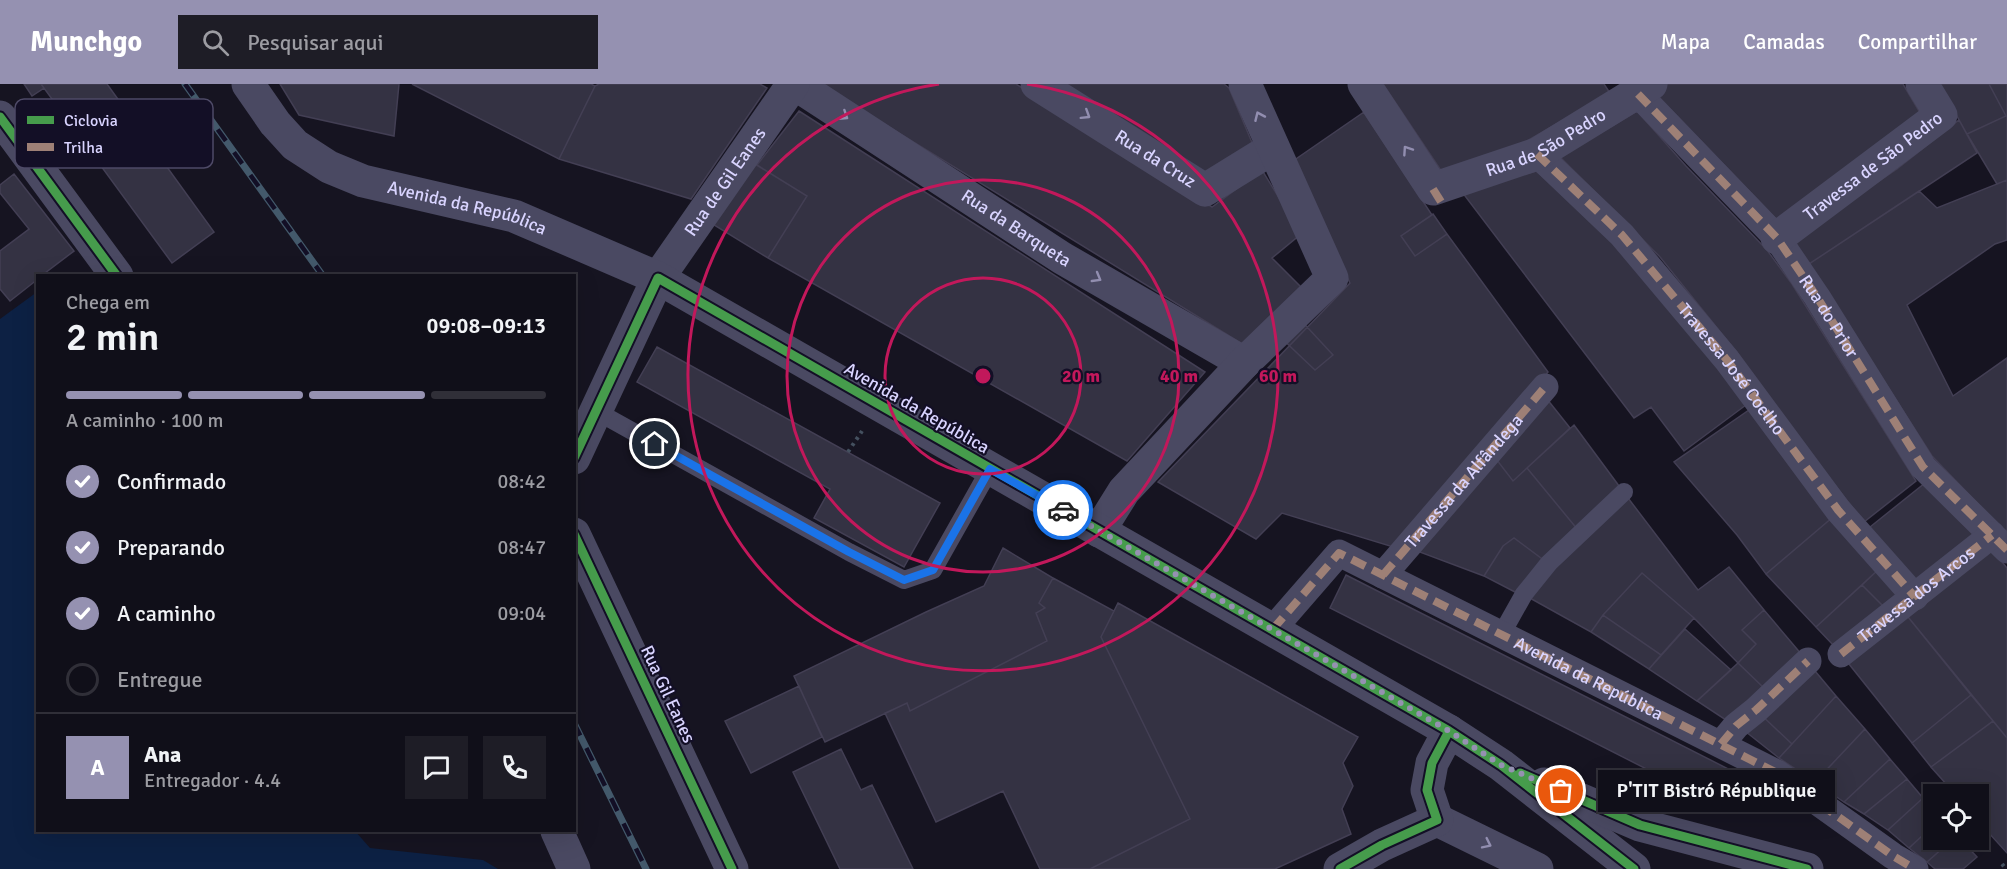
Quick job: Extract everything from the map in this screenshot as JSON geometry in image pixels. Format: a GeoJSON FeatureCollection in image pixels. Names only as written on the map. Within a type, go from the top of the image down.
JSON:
{"type":"FeatureCollection","features":[{"type":"Feature","properties":{"kind":"street","name":"Avenida da República"},"geometry":{"type":"LineString","coordinates":[[248,84],[275,123],[295,146],[329,167],[363,181],[514,216],[658,278],[1449,731],[1501,765],[1634,869]]}},
{"type":"Feature","properties":{"kind":"street","name":"Rua de Gil Eanes"},"geometry":{"type":"LineString","coordinates":[[658,278],[794,84]]}},
{"type":"Feature","properties":{"kind":"street","name":"Rua da Barqueta"},"geometry":{"type":"LineString","coordinates":[[794,84],[1062,258],[1244,363]]}},
{"type":"Feature","properties":{"kind":"street","name":"Rua da Cruz"},"geometry":{"type":"LineString","coordinates":[[1037,84],[1205,190],[1273,148]]}},
{"type":"Feature","properties":{"kind":"street"},"geometry":{"type":"LineString","coordinates":[[1099,531],[1124,491],[1244,363],[1332,278],[1245,84]]}},
{"type":"Feature","properties":{"kind":"street","name":"Travessa de São Pedro"},"geometry":{"type":"LineString","coordinates":[[1777,238],[1941,115],[1922,84]]}},
{"type":"Feature","properties":{"kind":"street","name":"Rua do Prior"},"geometry":{"type":"LineString","coordinates":[[1631,91],[1777,238],[1817,297],[1923,467],[2003,546]]}},
{"type":"Feature","properties":{"kind":"street","name":"Rua de São Pedro"},"geometry":{"type":"LineString","coordinates":[[1372,98],[1438,197],[1537,154],[1631,91]]}},
{"type":"Feature","properties":{"kind":"street"},"geometry":{"type":"LineString","coordinates":[[0,117],[15,137]]}},
{"type":"Feature","properties":{"kind":"street","name":"Travessa José Coelho"},"geometry":{"type":"LineString","coordinates":[[1537,154],[1622,235],[1727,360],[1838,510],[1915,597]]}},
{"type":"Feature","properties":{"kind":"street"},"geometry":{"type":"LineString","coordinates":[[38,168],[116,274]]}},
{"type":"Feature","properties":{"kind":"street"},"geometry":{"type":"LineString","coordinates":[[576,454],[658,278]]}},
{"type":"Feature","properties":{"kind":"street","name":"Travessa da Alfândega"},"geometry":{"type":"LineString","coordinates":[[1383,575],[1545,387]]}},
{"type":"Feature","properties":{"kind":"street","name":"Rua Gil Eanes"},"geometry":{"type":"LineString","coordinates":[[576,538],[732,869]]}},
{"type":"Feature","properties":{"kind":"street","name":"Travessa dos Arcos"},"geometry":{"type":"LineString","coordinates":[[1841,654],[1915,597],[2003,546]]}},
{"type":"Feature","properties":{"kind":"street","name":"Avenida da República"},"geometry":{"type":"LineString","coordinates":[[1273,629],[1339,553],[1777,772],[1893,856],[1915,869]]}},
{"type":"Feature","properties":{"kind":"street"},"geometry":{"type":"LineString","coordinates":[[1721,744],[1736,726],[1808,661]]}},
{"type":"Feature","properties":{"kind":"street"},"geometry":{"type":"LineString","coordinates":[[1449,731],[1432,763],[1427,790],[1437,820],[1537,869]]}},
{"type":"Feature","properties":{"kind":"street","name":"Avenida da República"},"geometry":{"type":"LineString","coordinates":[[1501,765],[1640,825],[1807,869]]}},
{"type":"Feature","properties":{"kind":"street"},"geometry":{"type":"LineString","coordinates":[[1340,869],[1382,845],[1437,820]]}},
{"type":"Feature","properties":{"kind":"street"},"geometry":{"type":"LineString","coordinates":[[557,832],[574,869]]}},
{"type":"Feature","properties":{"kind":"lane"},"geometry":{"type":"LineString","coordinates":[[596,411],[904,580],[933,570],[990,469]]}},
{"type":"Feature","properties":{"kind":"lane"},"geometry":{"type":"LineString","coordinates":[[1501,635],[1524,594],[1549,563],[1624,492]]}},
{"type":"Feature","properties":{"kind":"path"},"geometry":{"type":"LineString","coordinates":[[2002,864],[2006,869]]}},
{"type":"Feature","properties":{"kind":"water"},"geometry":{"type":"Polygon","coordinates":[[[36,293],[36,832],[356,832],[370,848],[483,860],[498,869],[0,869],[0,319],[36,293]]]}},
{"type":"Feature","properties":{"kind":"building"},"geometry":{"type":"Polygon","coordinates":[[[24,84],[41,84],[44,88],[32,96],[24,84]]]}},
{"type":"Feature","properties":{"kind":"building"},"geometry":{"type":"Polygon","coordinates":[[[41,84],[107,84],[118,99],[52,99],[41,84]]]}},
{"type":"Feature","properties":{"kind":"building"},"geometry":{"type":"Polygon","coordinates":[[[280,84],[399,84],[394,136],[299,115],[280,84]]]}},
{"type":"Feature","properties":{"kind":"building"},"geometry":{"type":"Polygon","coordinates":[[[412,84],[591,84],[595,86],[559,159],[412,84]]]}},
{"type":"Feature","properties":{"kind":"building"},"geometry":{"type":"Polygon","coordinates":[[[599,84],[760,84],[767,88],[691,199],[559,159],[595,86],[599,84]]]}},
{"type":"Feature","properties":{"kind":"building"},"geometry":{"type":"Polygon","coordinates":[[[819,84],[1016,84],[1212,207],[1262,170],[1301,234],[1272,258],[1303,289],[1244,345],[819,84]]]}},
{"type":"Feature","properties":{"kind":"building"},"geometry":{"type":"Polygon","coordinates":[[[1062,84],[1224,84],[1229,88],[1256,152],[1212,180],[1062,84]]]}},
{"type":"Feature","properties":{"kind":"building"},"geometry":{"type":"Polygon","coordinates":[[[1383,84],[1604,84],[1610,93],[1527,141],[1442,172],[1383,84]]]}},
{"type":"Feature","properties":{"kind":"building"},"geometry":{"type":"Polygon","coordinates":[[[1668,84],[1903,84],[1922,116],[1777,220],[1655,93],[1668,84]]]}},
{"type":"Feature","properties":{"kind":"building"},"geometry":{"type":"Polygon","coordinates":[[[1939,84],[1989,84],[2006,116],[1967,134],[1939,84]]]}},
{"type":"Feature","properties":{"kind":"building"},"geometry":{"type":"Polygon","coordinates":[[[1989,84],[2007,84],[2007,180],[1997,184],[1967,134],[2006,116],[1989,84]]]}},
{"type":"Feature","properties":{"kind":"building"},"geometry":{"type":"Polygon","coordinates":[[[799,111],[1205,372],[1127,461],[768,258],[807,196],[757,165],[799,111]]]}},
{"type":"Feature","properties":{"kind":"building"},"geometry":{"type":"Polygon","coordinates":[[[1637,111],[1767,250],[1792,284],[1916,481],[1864,522],[1779,414],[1738,354],[1660,257],[1560,157],[1637,111]]]}},
{"type":"Feature","properties":{"kind":"building"},"geometry":{"type":"Polygon","coordinates":[[[1364,112],[1432,215],[1401,236],[1415,256],[1447,234],[1548,372],[1403,550],[1282,513],[1256,539],[1158,482],[1350,283],[1293,161],[1364,112]]]}},
{"type":"Feature","properties":{"kind":"building"},"geometry":{"type":"Polygon","coordinates":[[[1959,120],[1977,153],[1809,264],[1792,240],[1897,169],[1959,120]]]}},
{"type":"Feature","properties":{"kind":"building"},"geometry":{"type":"Polygon","coordinates":[[[745,158],[807,196],[768,258],[706,220],[745,158]]]}},
{"type":"Feature","properties":{"kind":"building"},"geometry":{"type":"Polygon","coordinates":[[[102,168],[168,168],[214,232],[172,263],[102,168]]]}},
{"type":"Feature","properties":{"kind":"building"},"geometry":{"type":"Polygon","coordinates":[[[1536,171],[1594,220],[1750,402],[1684,451],[1651,407],[1634,418],[1462,192],[1536,171]]]}},
{"type":"Feature","properties":{"kind":"building"},"geometry":{"type":"Polygon","coordinates":[[[14,174],[74,251],[44,274],[36,274],[36,281],[10,301],[0,289],[0,251],[29,229],[0,193],[0,185],[14,174]]]}},
{"type":"Feature","properties":{"kind":"building"},"geometry":{"type":"Polygon","coordinates":[[[2007,180],[2007,240],[1995,244],[1907,305],[1953,396],[2007,358],[2007,530],[2005,532],[1932,456],[1809,264],[1919,191],[1937,208],[2007,180]]]}},
{"type":"Feature","properties":{"kind":"building"},"geometry":{"type":"Polygon","coordinates":[[[1433,214],[1447,234],[1415,256],[1401,236],[1433,214]]]}},
{"type":"Feature","properties":{"kind":"building"},"geometry":{"type":"Polygon","coordinates":[[[1295,314],[1333,355],[1315,370],[1276,333],[1295,314]]]}},
{"type":"Feature","properties":{"kind":"building"},"geometry":{"type":"Polygon","coordinates":[[[657,347],[940,503],[904,567],[814,518],[830,489],[637,382],[657,347]]]}},
{"type":"Feature","properties":{"kind":"building"},"geometry":{"type":"Polygon","coordinates":[[[1543,394],[1570,428],[1513,481],[1493,455],[1543,394]]]}},
{"type":"Feature","properties":{"kind":"building"},"geometry":{"type":"Polygon","coordinates":[[[1749,410],[1833,517],[1766,574],[1737,535],[1674,462],[1749,410]]]}},
{"type":"Feature","properties":{"kind":"building"},"geometry":{"type":"Polygon","coordinates":[[[1574,425],[1622,490],[1578,530],[1527,468],[1574,425]]]}},
{"type":"Feature","properties":{"kind":"building"},"geometry":{"type":"Polygon","coordinates":[[[1493,455],[1513,481],[1527,468],[1578,530],[1545,561],[1514,538],[1503,546],[1484,576],[1417,551],[1493,455]]]}},
{"type":"Feature","properties":{"kind":"building"},"geometry":{"type":"Polygon","coordinates":[[[1925,483],[1974,534],[1911,585],[1865,531],[1925,483]]]}},
{"type":"Feature","properties":{"kind":"building"},"geometry":{"type":"Polygon","coordinates":[[[1625,494],[1698,590],[1729,567],[1764,610],[1742,630],[1756,644],[1738,663],[1694,618],[1642,573],[1603,615],[1591,632],[1528,597],[1625,494]]]}},
{"type":"Feature","properties":{"kind":"building"},"geometry":{"type":"Polygon","coordinates":[[[1833,517],[1880,568],[1816,627],[1766,574],[1833,517]]]}},
{"type":"Feature","properties":{"kind":"building"},"geometry":{"type":"Polygon","coordinates":[[[1514,538],[1545,561],[1515,592],[1484,576],[1503,546],[1514,538]]]}},
{"type":"Feature","properties":{"kind":"building"},"geometry":{"type":"Polygon","coordinates":[[[1989,546],[2007,568],[2007,738],[1904,612],[1989,546]]]}},
{"type":"Feature","properties":{"kind":"building"},"geometry":{"type":"Polygon","coordinates":[[[1003,548],[1053,578],[1039,603],[1045,608],[1036,613],[1047,641],[910,711],[907,703],[825,742],[794,676],[984,586],[1003,548]]]}},
{"type":"Feature","properties":{"kind":"building"},"geometry":{"type":"Polygon","coordinates":[[[1880,568],[1901,591],[1883,606],[1862,585],[1880,568]]]}},
{"type":"Feature","properties":{"kind":"building"},"geometry":{"type":"Polygon","coordinates":[[[1642,573],[1694,618],[1661,655],[1603,615],[1642,573]]]}},
{"type":"Feature","properties":{"kind":"building"},"geometry":{"type":"Polygon","coordinates":[[[1346,575],[1748,779],[1731,812],[1330,608],[1346,575]]]}},
{"type":"Feature","properties":{"kind":"building"},"geometry":{"type":"Polygon","coordinates":[[[1053,578],[1114,611],[1101,637],[1190,819],[1090,869],[1040,869],[1003,791],[936,822],[885,713],[907,703],[910,711],[1047,641],[1036,613],[1045,608],[1039,603],[1053,578]]]}},
{"type":"Feature","properties":{"kind":"building"},"geometry":{"type":"Polygon","coordinates":[[[1862,585],[1883,606],[1835,647],[1816,627],[1862,585]]]}},
{"type":"Feature","properties":{"kind":"building"},"geometry":{"type":"Polygon","coordinates":[[[1118,603],[1358,737],[1343,763],[1353,786],[1342,809],[1351,834],[1275,869],[1090,869],[1190,819],[1101,637],[1118,603]]]}},
{"type":"Feature","properties":{"kind":"building"},"geometry":{"type":"Polygon","coordinates":[[[1764,610],[1802,655],[1765,689],[1738,663],[1756,644],[1742,630],[1764,610]]]}},
{"type":"Feature","properties":{"kind":"building"},"geometry":{"type":"Polygon","coordinates":[[[1904,612],[1971,695],[1912,743],[1845,659],[1904,612]]]}},
{"type":"Feature","properties":{"kind":"building"},"geometry":{"type":"Polygon","coordinates":[[[1603,615],[1661,655],[1649,669],[1591,632],[1603,615]]]}},
{"type":"Feature","properties":{"kind":"building"},"geometry":{"type":"Polygon","coordinates":[[[1685,629],[1731,670],[1697,701],[1649,669],[1685,629]]]}},
{"type":"Feature","properties":{"kind":"building"},"geometry":{"type":"Polygon","coordinates":[[[1738,663],[1765,689],[1732,724],[1697,701],[1738,663]]]}},
{"type":"Feature","properties":{"kind":"building"},"geometry":{"type":"Polygon","coordinates":[[[1810,665],[1836,696],[1792,744],[1756,710],[1810,665]]]}},
{"type":"Feature","properties":{"kind":"building"},"geometry":{"type":"Polygon","coordinates":[[[799,686],[822,737],[751,773],[725,721],[799,686]]]}},
{"type":"Feature","properties":{"kind":"building"},"geometry":{"type":"Polygon","coordinates":[[[1971,695],[1993,721],[1931,767],[1912,743],[1971,695]]]}},
{"type":"Feature","properties":{"kind":"building"},"geometry":{"type":"Polygon","coordinates":[[[1836,696],[1865,729],[1815,782],[1779,758],[1836,696]]]}},
{"type":"Feature","properties":{"kind":"building"},"geometry":{"type":"Polygon","coordinates":[[[1756,710],[1792,744],[1779,758],[1741,728],[1756,710]]]}},
{"type":"Feature","properties":{"kind":"building"},"geometry":{"type":"Polygon","coordinates":[[[1993,721],[2007,738],[2007,853],[1989,833],[1989,784],[1946,784],[1931,767],[1993,721]]]}},
{"type":"Feature","properties":{"kind":"building"},"geometry":{"type":"Polygon","coordinates":[[[1865,729],[1890,759],[1844,802],[1815,782],[1865,729]]]}},
{"type":"Feature","properties":{"kind":"building"},"geometry":{"type":"Polygon","coordinates":[[[841,749],[861,790],[872,785],[913,869],[840,869],[793,772],[841,749]]]}},
{"type":"Feature","properties":{"kind":"building"},"geometry":{"type":"Polygon","coordinates":[[[1890,759],[1907,779],[1864,814],[1844,802],[1890,759]]]}},
{"type":"Feature","properties":{"kind":"building"},"geometry":{"type":"Polygon","coordinates":[[[1907,779],[1923,798],[1888,830],[1864,814],[1907,779]]]}},
{"type":"Feature","properties":{"kind":"building"},"geometry":{"type":"Polygon","coordinates":[[[1923,798],[1923,835],[1909,848],[1888,830],[1923,798]]]}},
{"type":"Feature","properties":{"kind":"building"},"geometry":{"type":"Polygon","coordinates":[[[1923,835],[1923,850],[1941,850],[1927,862],[1909,848],[1923,835]]]}},
{"type":"Feature","properties":{"kind":"building"},"geometry":{"type":"Polygon","coordinates":[[[1941,850],[1970,850],[1977,857],[1963,869],[1935,869],[1927,862],[1941,850]]]}},
{"type":"Feature","properties":{"kind":"railway"},"geometry":{"type":"LineString","coordinates":[[185,84],[196,99]]}},
{"type":"Feature","properties":{"kind":"railway"},"geometry":{"type":"LineString","coordinates":[[213,123],[322,274]]}},
{"type":"Feature","properties":{"kind":"railway"},"geometry":{"type":"LineString","coordinates":[[576,727],[646,869]]}},
{"type":"Feature","properties":{"kind":"marked path"},"geometry":{"type":"LineString","coordinates":[[1638,94],[1777,238],[1817,297],[1923,467],[2007,550]]}},
{"type":"Feature","properties":{"kind":"marked path"},"geometry":{"type":"LineString","coordinates":[[1537,154],[1622,235],[1727,360],[1838,510],[1915,597]]}},
{"type":"Feature","properties":{"kind":"marked path"},"geometry":{"type":"LineString","coordinates":[[1433,189],[1443,205]]}},
{"type":"Feature","properties":{"kind":"marked path"},"geometry":{"type":"LineString","coordinates":[[1383,575],[1545,387]]}},
{"type":"Feature","properties":{"kind":"marked path"},"geometry":{"type":"LineString","coordinates":[[1841,654],[1992,535]]}},
{"type":"Feature","properties":{"kind":"marked path"},"geometry":{"type":"LineString","coordinates":[[1273,629],[1339,553],[1777,773],[1893,856],[1915,869]]}},
{"type":"Feature","properties":{"kind":"marked path"},"geometry":{"type":"LineString","coordinates":[[1721,744],[1736,726],[1808,661]]}},
{"type":"Feature","properties":{"kind":"cycle path"},"geometry":{"type":"LineString","coordinates":[[0,117],[15,137]]}},
{"type":"Feature","properties":{"kind":"cycle path"},"geometry":{"type":"LineString","coordinates":[[38,168],[116,274]]}},
{"type":"Feature","properties":{"kind":"cycle path"},"geometry":{"type":"LineString","coordinates":[[576,454],[658,278],[1449,731],[1501,765],[1634,869]]}},
{"type":"Feature","properties":{"kind":"cycle path"},"geometry":{"type":"LineString","coordinates":[[576,538],[732,869]]}},
{"type":"Feature","properties":{"kind":"cycle path"},"geometry":{"type":"LineString","coordinates":[[1340,869],[1382,845],[1437,820],[1427,790],[1432,763],[1449,731]]}},
{"type":"Feature","properties":{"kind":"cycle path"},"geometry":{"type":"LineString","coordinates":[[1520,773],[1640,825],[1807,869]]}},
{"type":"Feature","properties":{"kind":"way so far"},"geometry":{"type":"LineString","coordinates":[[1063,510],[1449,731],[1501,765],[1561,791]]}},
{"type":"Feature","properties":{"kind":"place","name":"P'TIT Bistró République"},"geometry":{"type":"Point","coordinates":[1561,791]}},
{"type":"Feature","properties":{"kind":"route"},"geometry":{"type":"LineString","coordinates":[[655,444],[904,580],[933,570],[990,469],[1063,510]]}}]}
